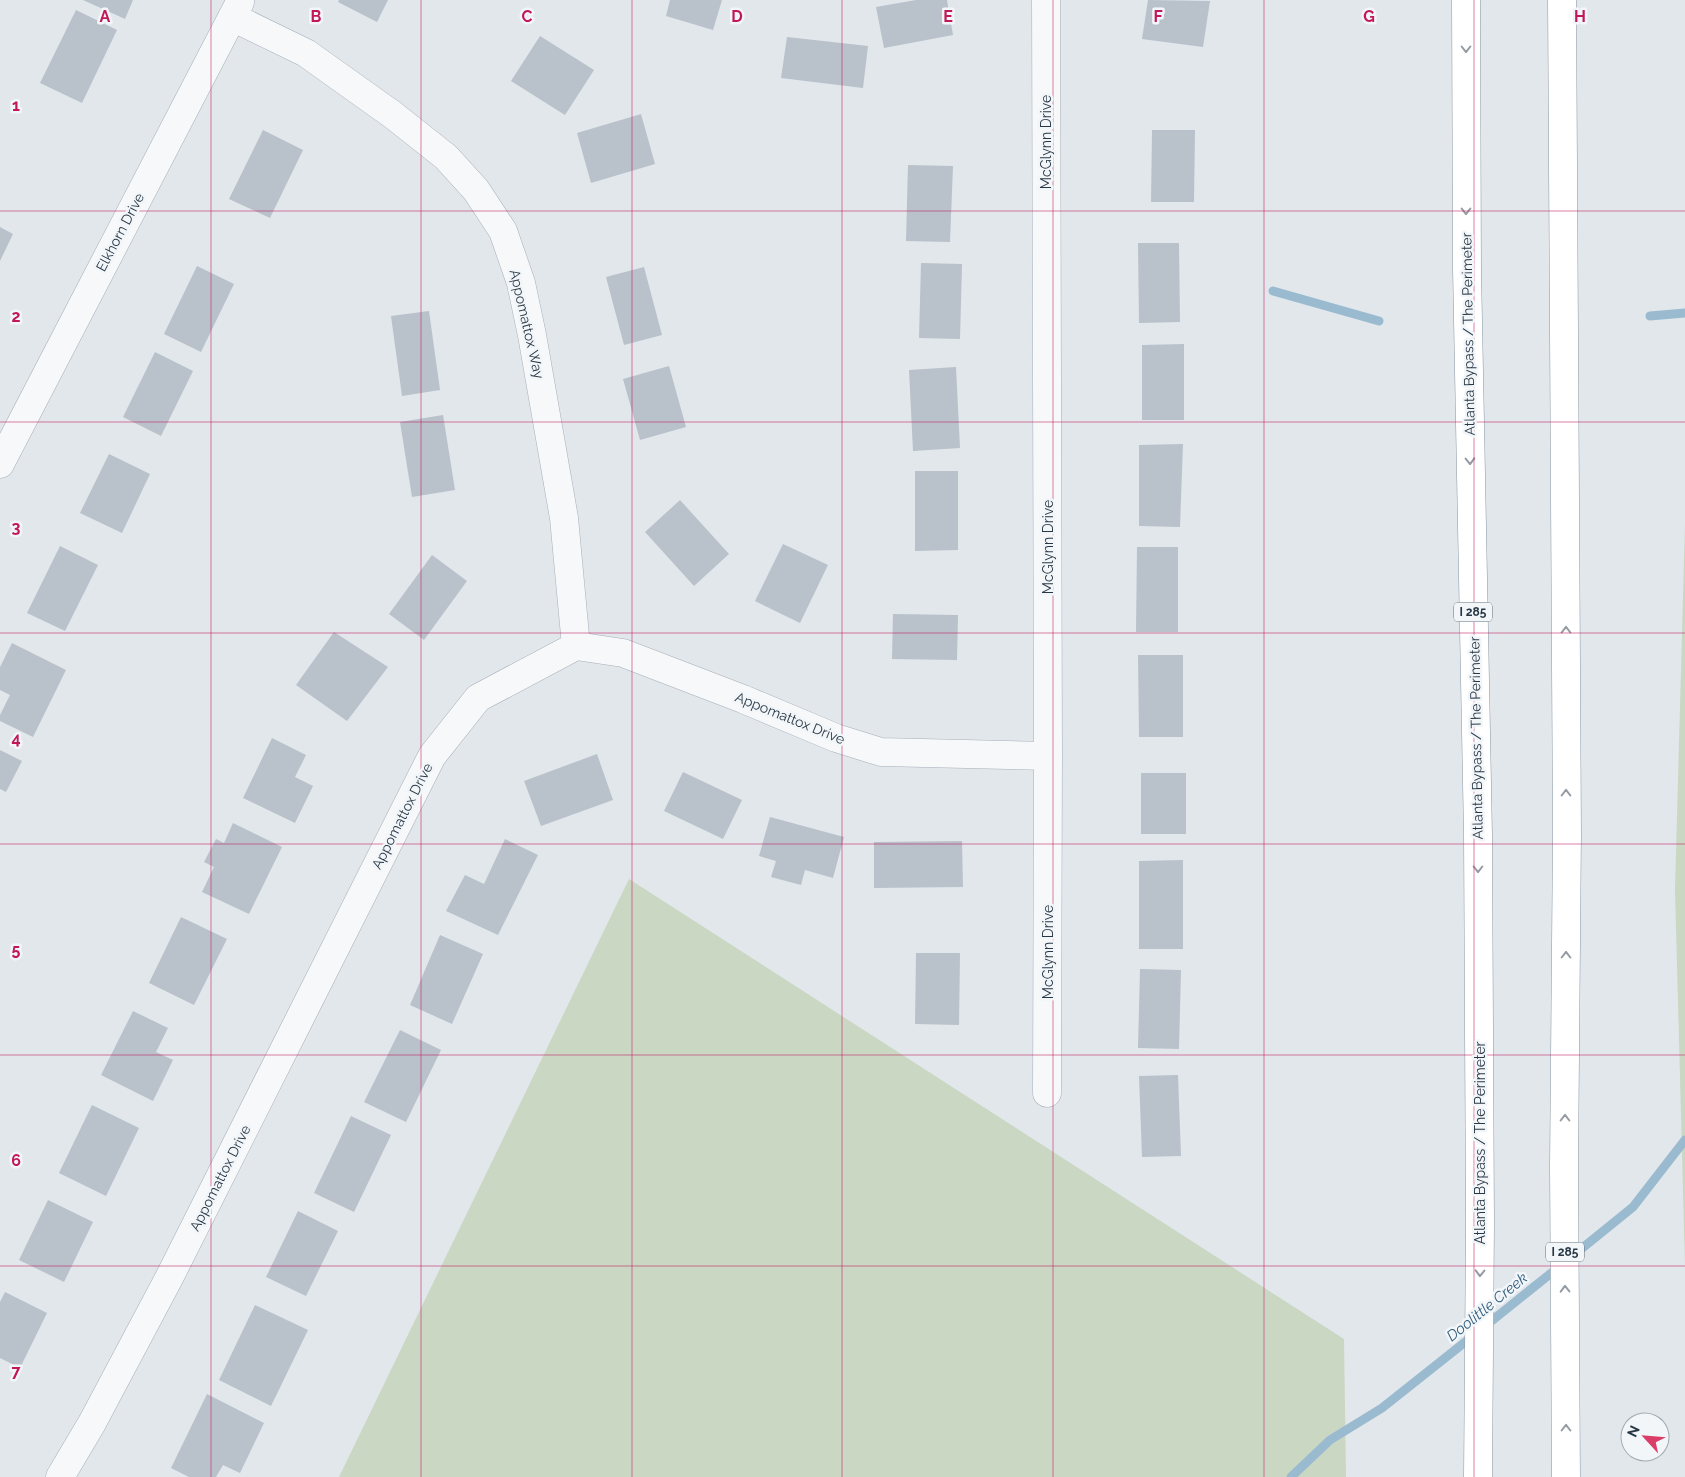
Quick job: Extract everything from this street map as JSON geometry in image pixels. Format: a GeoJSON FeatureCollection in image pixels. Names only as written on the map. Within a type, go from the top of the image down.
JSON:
{"type":"FeatureCollection","features":[{"type":"Feature","properties":{"kind":"highway","name":"Atlanta Bypass / The Perimeter"},"geometry":{"type":"LineString","coordinates":[[1466,0],[1466,269],[1478,826],[1480,1224],[1478,1477]]}},
{"type":"Feature","properties":{"kind":"highway","name":"I 285"},"geometry":{"type":"LineString","coordinates":[[1562,0],[1567,833],[1564,1167],[1566,1477]]}},
{"type":"Feature","properties":{"kind":"street","name":"McGlynn Drive"},"geometry":{"type":"LineString","coordinates":[[1046,0],[1048,1093]]}},
{"type":"Feature","properties":{"kind":"street","name":"Elkhorn Drive"},"geometry":{"type":"LineString","coordinates":[[0,464],[9,422],[237,8]]}},
{"type":"Feature","properties":{"kind":"street","name":"Appomattox Way"},"geometry":{"type":"LineString","coordinates":[[237,8],[306,53],[393,115],[446,157],[476,190],[503,232],[521,283],[532,335],[564,518],[576,646]]}},
{"type":"Feature","properties":{"kind":"street","name":"Appomattox Drive"},"geometry":{"type":"LineString","coordinates":[[60,1477],[92,1423],[170,1278],[432,756],[478,698],[576,646],[623,653],[743,699],[836,738],[881,752],[1048,756]]}},
{"type":"Feature","properties":{"kind":"green space"},"geometry":{"type":"Polygon","coordinates":[[[1685,524],[1685,1266],[1675,889],[1685,524]]]}},
{"type":"Feature","properties":{"kind":"green space"},"geometry":{"type":"Polygon","coordinates":[[[629,879],[1344,1339],[1346,1477],[339,1477],[629,879]]]}},
{"type":"Feature","properties":{"kind":"building"},"geometry":{"type":"Polygon","coordinates":[[[83,0],[133,0],[125,19],[83,0]]]}},
{"type":"Feature","properties":{"kind":"building"},"geometry":{"type":"Polygon","coordinates":[[[339,0],[388,0],[377,22],[338,2],[339,0]]]}},
{"type":"Feature","properties":{"kind":"building"},"geometry":{"type":"Polygon","coordinates":[[[670,0],[722,0],[713,30],[666,16],[670,0]]]}},
{"type":"Feature","properties":{"kind":"building"},"geometry":{"type":"Polygon","coordinates":[[[916,0],[947,0],[953,35],[884,48],[876,7],[916,0]]]}},
{"type":"Feature","properties":{"kind":"building"},"geometry":{"type":"Polygon","coordinates":[[[1148,0],[1210,1],[1203,47],[1142,39],[1148,0]]]}},
{"type":"Feature","properties":{"kind":"building"},"geometry":{"type":"Polygon","coordinates":[[[76,10],[117,30],[82,103],[40,83],[76,10]]]}},
{"type":"Feature","properties":{"kind":"building"},"geometry":{"type":"Polygon","coordinates":[[[540,36],[594,70],[565,115],[511,81],[540,36]]]}},
{"type":"Feature","properties":{"kind":"building"},"geometry":{"type":"Polygon","coordinates":[[[787,37],[868,46],[863,88],[781,78],[787,37]]]}},
{"type":"Feature","properties":{"kind":"building"},"geometry":{"type":"Polygon","coordinates":[[[641,114],[655,164],[591,183],[577,133],[641,114]]]}},
{"type":"Feature","properties":{"kind":"building"},"geometry":{"type":"Polygon","coordinates":[[[263,130],[303,150],[270,218],[229,199],[263,130]]]}},
{"type":"Feature","properties":{"kind":"building"},"geometry":{"type":"Polygon","coordinates":[[[1152,130],[1195,130],[1194,202],[1151,202],[1152,130]]]}},
{"type":"Feature","properties":{"kind":"building"},"geometry":{"type":"Polygon","coordinates":[[[908,165],[953,166],[950,242],[906,241],[908,165]]]}},
{"type":"Feature","properties":{"kind":"building"},"geometry":{"type":"Polygon","coordinates":[[[0,227],[13,234],[0,261],[0,227]]]}},
{"type":"Feature","properties":{"kind":"building"},"geometry":{"type":"Polygon","coordinates":[[[1138,243],[1179,243],[1180,322],[1139,323],[1138,243]]]}},
{"type":"Feature","properties":{"kind":"building"},"geometry":{"type":"Polygon","coordinates":[[[921,263],[962,264],[960,339],[919,338],[921,263]]]}},
{"type":"Feature","properties":{"kind":"building"},"geometry":{"type":"Polygon","coordinates":[[[197,266],[234,284],[201,352],[164,334],[197,266]]]}},
{"type":"Feature","properties":{"kind":"building"},"geometry":{"type":"Polygon","coordinates":[[[644,267],[662,335],[624,345],[606,277],[644,267]]]}},
{"type":"Feature","properties":{"kind":"building"},"geometry":{"type":"Polygon","coordinates":[[[429,311],[440,390],[402,396],[391,316],[429,311]]]}},
{"type":"Feature","properties":{"kind":"building"},"geometry":{"type":"Polygon","coordinates":[[[1184,344],[1184,420],[1142,420],[1142,345],[1184,344]]]}},
{"type":"Feature","properties":{"kind":"building"},"geometry":{"type":"Polygon","coordinates":[[[155,352],[193,371],[161,436],[123,417],[155,352]]]}},
{"type":"Feature","properties":{"kind":"building"},"geometry":{"type":"Polygon","coordinates":[[[669,366],[686,427],[640,440],[623,379],[669,366]]]}},
{"type":"Feature","properties":{"kind":"building"},"geometry":{"type":"Polygon","coordinates":[[[956,367],[960,448],[913,451],[909,370],[956,367]]]}},
{"type":"Feature","properties":{"kind":"building"},"geometry":{"type":"Polygon","coordinates":[[[443,415],[455,490],[412,497],[400,422],[443,415]]]}},
{"type":"Feature","properties":{"kind":"building"},"geometry":{"type":"Polygon","coordinates":[[[1183,444],[1180,527],[1139,526],[1139,445],[1183,444]]]}},
{"type":"Feature","properties":{"kind":"building"},"geometry":{"type":"Polygon","coordinates":[[[109,454],[150,474],[122,533],[80,513],[109,454]]]}},
{"type":"Feature","properties":{"kind":"building"},"geometry":{"type":"Polygon","coordinates":[[[915,471],[958,471],[958,550],[915,551],[915,471]]]}},
{"type":"Feature","properties":{"kind":"building"},"geometry":{"type":"Polygon","coordinates":[[[680,500],[729,554],[694,586],[645,532],[680,500]]]}},
{"type":"Feature","properties":{"kind":"building"},"geometry":{"type":"Polygon","coordinates":[[[783,544],[828,565],[800,623],[755,601],[783,544]]]}},
{"type":"Feature","properties":{"kind":"building"},"geometry":{"type":"Polygon","coordinates":[[[60,546],[98,565],[65,631],[27,613],[60,546]]]}},
{"type":"Feature","properties":{"kind":"building"},"geometry":{"type":"Polygon","coordinates":[[[1137,547],[1178,547],[1178,632],[1136,632],[1137,547]]]}},
{"type":"Feature","properties":{"kind":"building"},"geometry":{"type":"Polygon","coordinates":[[[432,555],[467,581],[424,640],[389,614],[432,555]]]}},
{"type":"Feature","properties":{"kind":"building"},"geometry":{"type":"Polygon","coordinates":[[[893,614],[958,615],[957,660],[892,659],[893,614]]]}},
{"type":"Feature","properties":{"kind":"building"},"geometry":{"type":"Polygon","coordinates":[[[334,632],[388,667],[347,721],[296,685],[334,632]]]}},
{"type":"Feature","properties":{"kind":"building"},"geometry":{"type":"Polygon","coordinates":[[[12,643],[66,670],[33,737],[0,721],[0,715],[10,695],[0,690],[0,667],[12,643]]]}},
{"type":"Feature","properties":{"kind":"building"},"geometry":{"type":"Polygon","coordinates":[[[1138,655],[1183,655],[1183,737],[1139,737],[1138,655]]]}},
{"type":"Feature","properties":{"kind":"building"},"geometry":{"type":"Polygon","coordinates":[[[272,738],[306,755],[295,777],[313,786],[295,823],[243,798],[272,738]]]}},
{"type":"Feature","properties":{"kind":"building"},"geometry":{"type":"Polygon","coordinates":[[[0,750],[22,761],[6,792],[0,789],[0,750]]]}},
{"type":"Feature","properties":{"kind":"building"},"geometry":{"type":"Polygon","coordinates":[[[597,754],[613,800],[541,826],[524,781],[597,754]]]}},
{"type":"Feature","properties":{"kind":"building"},"geometry":{"type":"Polygon","coordinates":[[[683,772],[742,800],[723,839],[664,811],[683,772]]]}},
{"type":"Feature","properties":{"kind":"building"},"geometry":{"type":"Polygon","coordinates":[[[1141,773],[1186,773],[1186,834],[1141,834],[1141,773]]]}},
{"type":"Feature","properties":{"kind":"building"},"geometry":{"type":"Polygon","coordinates":[[[770,817],[844,837],[833,878],[805,870],[801,885],[771,877],[776,861],[759,856],[770,817]]]}},
{"type":"Feature","properties":{"kind":"building"},"geometry":{"type":"Polygon","coordinates":[[[233,823],[282,847],[249,914],[202,892],[214,867],[204,862],[216,839],[224,843],[233,823]]]}},
{"type":"Feature","properties":{"kind":"building"},"geometry":{"type":"Polygon","coordinates":[[[505,839],[538,855],[498,935],[446,911],[465,875],[484,884],[505,839]]]}},
{"type":"Feature","properties":{"kind":"building"},"geometry":{"type":"Polygon","coordinates":[[[962,841],[963,887],[874,888],[874,842],[962,841]]]}},
{"type":"Feature","properties":{"kind":"building"},"geometry":{"type":"Polygon","coordinates":[[[1183,860],[1183,949],[1139,949],[1139,861],[1183,860]]]}},
{"type":"Feature","properties":{"kind":"building"},"geometry":{"type":"Polygon","coordinates":[[[181,917],[227,939],[194,1005],[149,983],[181,917]]]}},
{"type":"Feature","properties":{"kind":"building"},"geometry":{"type":"Polygon","coordinates":[[[440,935],[483,954],[452,1024],[410,1005],[440,935]]]}},
{"type":"Feature","properties":{"kind":"building"},"geometry":{"type":"Polygon","coordinates":[[[916,953],[960,953],[959,1025],[915,1024],[916,953]]]}},
{"type":"Feature","properties":{"kind":"building"},"geometry":{"type":"Polygon","coordinates":[[[1140,969],[1181,970],[1179,1049],[1138,1048],[1140,969]]]}},
{"type":"Feature","properties":{"kind":"building"},"geometry":{"type":"Polygon","coordinates":[[[133,1011],[168,1028],[156,1052],[173,1060],[153,1101],[101,1075],[133,1011]]]}},
{"type":"Feature","properties":{"kind":"building"},"geometry":{"type":"Polygon","coordinates":[[[400,1030],[441,1050],[406,1122],[364,1102],[400,1030]]]}},
{"type":"Feature","properties":{"kind":"building"},"geometry":{"type":"Polygon","coordinates":[[[1178,1075],[1181,1156],[1142,1157],[1139,1076],[1178,1075]]]}},
{"type":"Feature","properties":{"kind":"building"},"geometry":{"type":"Polygon","coordinates":[[[92,1105],[139,1128],[106,1196],[59,1173],[92,1105]]]}},
{"type":"Feature","properties":{"kind":"building"},"geometry":{"type":"Polygon","coordinates":[[[351,1116],[391,1135],[354,1212],[314,1193],[351,1116]]]}},
{"type":"Feature","properties":{"kind":"building"},"geometry":{"type":"Polygon","coordinates":[[[48,1200],[93,1222],[64,1282],[19,1260],[48,1200]]]}},
{"type":"Feature","properties":{"kind":"building"},"geometry":{"type":"Polygon","coordinates":[[[298,1211],[338,1231],[306,1296],[266,1277],[298,1211]]]}},
{"type":"Feature","properties":{"kind":"building"},"geometry":{"type":"Polygon","coordinates":[[[5,1292],[47,1313],[20,1368],[0,1358],[0,1302],[5,1292]]]}},
{"type":"Feature","properties":{"kind":"building"},"geometry":{"type":"Polygon","coordinates":[[[255,1305],[308,1330],[271,1406],[219,1380],[255,1305]]]}},
{"type":"Feature","properties":{"kind":"building"},"geometry":{"type":"Polygon","coordinates":[[[207,1394],[264,1423],[240,1473],[223,1465],[216,1477],[189,1477],[171,1468],[207,1394]]]}},
{"type":"Feature","properties":{"kind":"waterway"},"geometry":{"type":"LineString","coordinates":[[1273,291],[1379,321]]}},
{"type":"Feature","properties":{"kind":"waterway"},"geometry":{"type":"LineString","coordinates":[[1650,316],[1685,313]]}},
{"type":"Feature","properties":{"kind":"waterway","name":"Doolittle Creek"},"geometry":{"type":"LineString","coordinates":[[1570,1258],[1633,1207],[1685,1140]]}},
{"type":"Feature","properties":{"kind":"waterway","name":"Doolittle Creek"},"geometry":{"type":"LineString","coordinates":[[1484,1327],[1560,1266]]}},
{"type":"Feature","properties":{"kind":"waterway","name":"Doolittle Creek"},"geometry":{"type":"LineString","coordinates":[[1291,1477],[1330,1440],[1382,1408],[1474,1335]]}}]}
